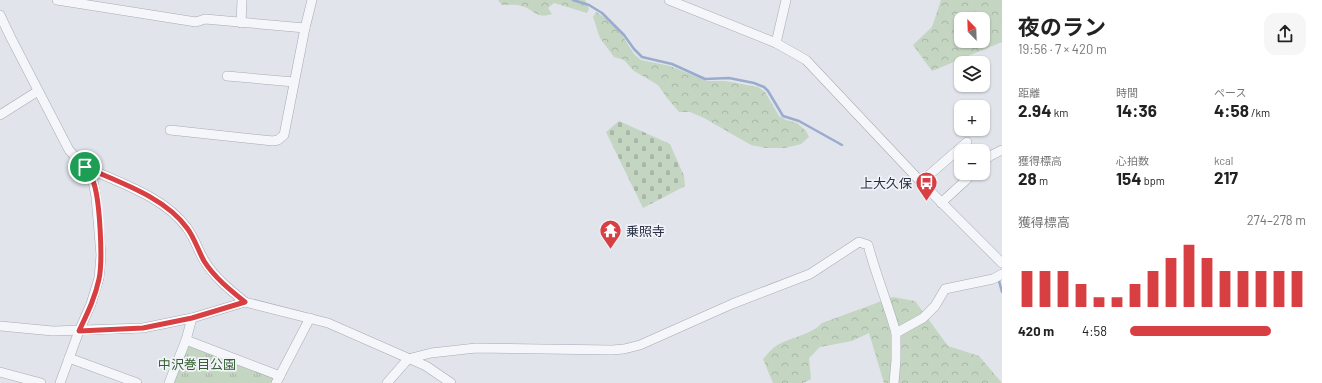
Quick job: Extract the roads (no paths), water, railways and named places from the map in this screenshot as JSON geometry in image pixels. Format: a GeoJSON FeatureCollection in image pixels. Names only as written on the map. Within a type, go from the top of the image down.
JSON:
{"type":"FeatureCollection","features":[{"type":"Feature","properties":{"kind":"street"},"geometry":{"type":"LineString","coordinates":[[56,0],[196,22],[205,19],[305,28]]}},
{"type":"Feature","properties":{"kind":"street"},"geometry":{"type":"LineString","coordinates":[[241,23],[242,0]]}},
{"type":"Feature","properties":{"kind":"street"},"geometry":{"type":"LineString","coordinates":[[170,130],[251,139],[278,140],[284,134],[312,0]]}},
{"type":"Feature","properties":{"kind":"street"},"geometry":{"type":"LineString","coordinates":[[669,0],[776,43],[806,60],[921,182],[1002,263]]}},
{"type":"Feature","properties":{"kind":"street"},"geometry":{"type":"LineString","coordinates":[[776,43],[786,0]]}},
{"type":"Feature","properties":{"kind":"street"},"geometry":{"type":"LineString","coordinates":[[0,15],[69,150],[85,167],[93,181],[96,196],[101,255],[99,278],[91,304],[79,331],[60,383]]}},
{"type":"Feature","properties":{"kind":"street"},"geometry":{"type":"LineString","coordinates":[[227,76],[294,82]]}},
{"type":"Feature","properties":{"kind":"street"},"geometry":{"type":"LineString","coordinates":[[0,114],[38,91]]}},
{"type":"Feature","properties":{"kind":"street"},"geometry":{"type":"LineString","coordinates":[[921,182],[967,142]]}},
{"type":"Feature","properties":{"kind":"street"},"geometry":{"type":"LineString","coordinates":[[990,156],[1002,150]]}},
{"type":"Feature","properties":{"kind":"street"},"geometry":{"type":"LineString","coordinates":[[85,167],[159,202],[174,214],[187,228],[205,262],[216,277],[245,302],[310,318],[342,329],[426,366],[451,383]]}},
{"type":"Feature","properties":{"kind":"street"},"geometry":{"type":"LineString","coordinates":[[942,203],[966,180]]}},
{"type":"Feature","properties":{"kind":"street"},"geometry":{"type":"LineString","coordinates":[[387,383],[408,359],[431,352],[476,348],[612,350],[640,345],[732,304],[810,274],[858,242],[868,245],[876,275],[896,333],[894,383]]}},
{"type":"Feature","properties":{"kind":"street"},"geometry":{"type":"LineString","coordinates":[[896,333],[923,318],[935,306],[945,289],[993,280],[1002,274]]}},
{"type":"Feature","properties":{"kind":"street"},"geometry":{"type":"LineString","coordinates":[[0,326],[53,332],[143,328],[192,318],[245,302]]}},
{"type":"Feature","properties":{"kind":"street"},"geometry":{"type":"LineString","coordinates":[[170,383],[186,340],[192,318]]}},
{"type":"Feature","properties":{"kind":"street"},"geometry":{"type":"LineString","coordinates":[[186,340],[278,379],[310,318]]}},
{"type":"Feature","properties":{"kind":"street"},"geometry":{"type":"LineString","coordinates":[[69,358],[137,383]]}},
{"type":"Feature","properties":{"kind":"street"},"geometry":{"type":"LineString","coordinates":[[0,372],[41,383]]}},
{"type":"Feature","properties":{"kind":"waterway"},"geometry":{"type":"LineString","coordinates":[[573,0],[589,5],[602,13],[624,35],[642,57],[672,64],[705,79],[729,78],[754,83],[764,87],[783,116],[799,121],[842,145]]}},
{"type":"Feature","properties":{"kind":"waterway"},"geometry":{"type":"LineString","coordinates":[[999,281],[1002,292]]}},
{"type":"Feature","properties":{"kind":"place","name":"上大久保"},"geometry":{"type":"Point","coordinates":[927,202]}},
{"type":"Feature","properties":{"kind":"place","name":"乗照寺"},"geometry":{"type":"Point","coordinates":[610,250]}},
{"type":"Feature","properties":{"kind":"park label","name":"中沢巻目公園"},"geometry":{"type":"Point","coordinates":[197,364]}}]}
